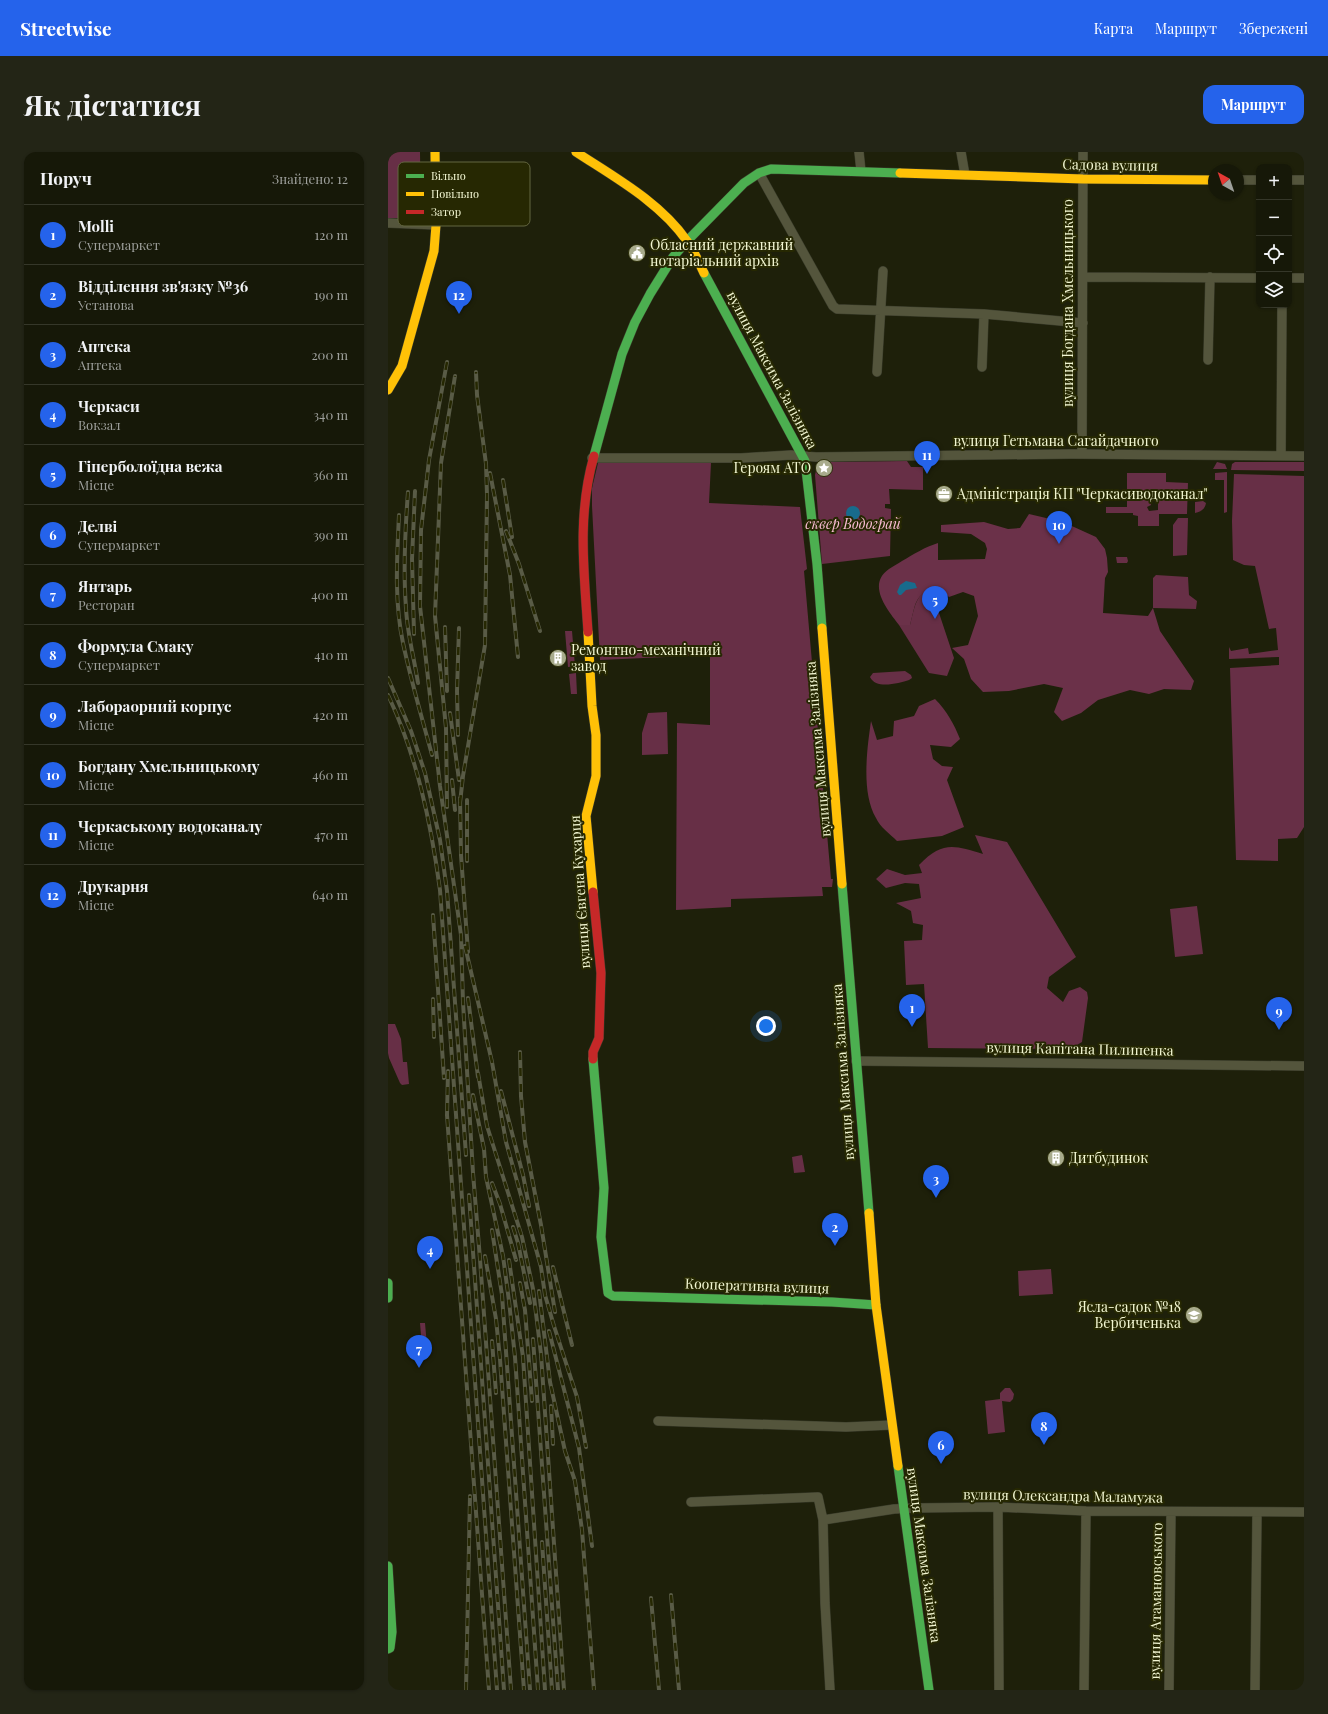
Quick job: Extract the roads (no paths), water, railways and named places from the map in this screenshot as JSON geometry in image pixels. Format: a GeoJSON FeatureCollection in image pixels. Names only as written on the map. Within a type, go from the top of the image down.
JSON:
{"type":"FeatureCollection","features":[{"type":"Feature","properties":{"kind":"street"},"geometry":{"type":"LineString","coordinates":[[435,152],[435,162]]}},
{"type":"Feature","properties":{"kind":"street"},"geometry":{"type":"LineString","coordinates":[[859,152],[861,171]]}},
{"type":"Feature","properties":{"kind":"street"},"geometry":{"type":"LineString","coordinates":[[961,152],[965,175]]}},
{"type":"Feature","properties":{"kind":"street","name":"вулиця Богдана Хмельницького"},"geometry":{"type":"LineString","coordinates":[[1082,454],[1083,152]]}},
{"type":"Feature","properties":{"kind":"street","name":"вулиця Максима Залізняка"},"geometry":{"type":"LineString","coordinates":[[582,153],[650,204],[674,225],[687,241],[802,456],[808,482],[817,564],[876,1305],[929,1690]]}},
{"type":"Feature","properties":{"kind":"street","name":"Садова вулиця"},"geometry":{"type":"LineString","coordinates":[[687,241],[744,183],[760,173],[771,169],[1083,179],[1208,180]]}},
{"type":"Feature","properties":{"kind":"street"},"geometry":{"type":"LineString","coordinates":[[760,173],[833,306],[837,309],[984,314],[1083,322]]}},
{"type":"Feature","properties":{"kind":"street"},"geometry":{"type":"LineString","coordinates":[[1244,180],[1256,180]]}},
{"type":"Feature","properties":{"kind":"street"},"geometry":{"type":"LineString","coordinates":[[1292,180],[1304,180]]}},
{"type":"Feature","properties":{"kind":"street"},"geometry":{"type":"LineString","coordinates":[[388,223],[398,223]]}},
{"type":"Feature","properties":{"kind":"street"},"geometry":{"type":"LineString","coordinates":[[388,390],[402,366],[432,257],[436,226]]}},
{"type":"Feature","properties":{"kind":"street","name":"вулиця Євгена Кухарця"},"geometry":{"type":"LineString","coordinates":[[637,1296],[613,1296],[608,1293],[601,1237],[604,1188],[600,1128],[595,1087],[594,1052],[599,1038],[600,973],[586,816],[596,776],[596,735],[591,700],[582,539],[584,503],[592,458],[619,364],[631,332],[650,294],[674,257],[687,241]]}},
{"type":"Feature","properties":{"kind":"street"},"geometry":{"type":"LineString","coordinates":[[877,372],[883,271]]}},
{"type":"Feature","properties":{"kind":"street"},"geometry":{"type":"LineString","coordinates":[[1083,277],[1256,278]]}},
{"type":"Feature","properties":{"kind":"street"},"geometry":{"type":"LineString","coordinates":[[1208,360],[1210,277]]}},
{"type":"Feature","properties":{"kind":"street"},"geometry":{"type":"LineString","coordinates":[[1292,278],[1304,278]]}},
{"type":"Feature","properties":{"kind":"street"},"geometry":{"type":"LineString","coordinates":[[1281,456],[1282,308]]}},
{"type":"Feature","properties":{"kind":"street"},"geometry":{"type":"LineString","coordinates":[[982,367],[984,314]]}},
{"type":"Feature","properties":{"kind":"street","name":"вулиця Гетьмана Сагайдачного"},"geometry":{"type":"LineString","coordinates":[[592,458],[741,458],[791,455],[816,457],[1082,454],[1304,456]]}},
{"type":"Feature","properties":{"kind":"street","name":"вулиця Капітана Пилипенка"},"geometry":{"type":"LineString","coordinates":[[856,1061],[1304,1066]]}},
{"type":"Feature","properties":{"kind":"street"},"geometry":{"type":"LineString","coordinates":[[388,1283],[388,1298]]}},
{"type":"Feature","properties":{"kind":"street","name":"Кооперативна вулиця"},"geometry":{"type":"LineString","coordinates":[[637,1296],[832,1302],[876,1305]]}},
{"type":"Feature","properties":{"kind":"street"},"geometry":{"type":"LineString","coordinates":[[658,1421],[846,1426],[892,1425]]}},
{"type":"Feature","properties":{"kind":"street"},"geometry":{"type":"LineString","coordinates":[[691,1502],[818,1497],[823,1520],[825,1603],[830,1690]]}},
{"type":"Feature","properties":{"kind":"street"},"geometry":{"type":"LineString","coordinates":[[998,1507],[1000,1690]]}},
{"type":"Feature","properties":{"kind":"street","name":"вулиця Олександра Маламужа"},"geometry":{"type":"LineString","coordinates":[[823,1520],[903,1508],[998,1507],[1086,1511],[1257,1513],[1304,1512]]}},
{"type":"Feature","properties":{"kind":"street"},"geometry":{"type":"LineString","coordinates":[[1084,1690],[1086,1511]]}},
{"type":"Feature","properties":{"kind":"street","name":"вулиця Атамановського"},"geometry":{"type":"LineString","coordinates":[[1169,1690],[1171,1512]]}},
{"type":"Feature","properties":{"kind":"street"},"geometry":{"type":"LineString","coordinates":[[1255,1690],[1257,1513]]}},
{"type":"Feature","properties":{"kind":"street"},"geometry":{"type":"LineString","coordinates":[[388,1566],[392,1632],[390,1648],[388,1649]]}},
{"type":"Feature","properties":{"kind":"water"},"geometry":{"type":"Polygon","coordinates":[[[850,506],[856,506],[860,510],[860,516],[856,520],[850,520],[846,516],[846,510],[850,506]]]}},
{"type":"Feature","properties":{"kind":"water"},"geometry":{"type":"Polygon","coordinates":[[[906,581],[915,583],[917,588],[906,590],[899,595],[897,592],[900,585],[906,581]]]}},
{"type":"Feature","properties":{"kind":"railway"},"geometry":{"type":"LineString","coordinates":[[447,362],[429,460],[421,530],[420,606],[440,786],[461,935],[463,1002],[473,1173],[511,1690]]}},
{"type":"Feature","properties":{"kind":"railway"},"geometry":{"type":"LineString","coordinates":[[460,803],[463,776],[485,645],[486,464],[477,395],[476,372]]}},
{"type":"Feature","properties":{"kind":"railway"},"geometry":{"type":"LineString","coordinates":[[447,807],[446,728],[435,616],[441,463],[455,376]]}},
{"type":"Feature","properties":{"kind":"railway"},"geometry":{"type":"LineString","coordinates":[[490,473],[510,575],[518,657]]}},
{"type":"Feature","properties":{"kind":"railway"},"geometry":{"type":"LineString","coordinates":[[503,480],[512,537]]}},
{"type":"Feature","properties":{"kind":"railway"},"geometry":{"type":"LineString","coordinates":[[414,634],[412,559],[415,491]]}},
{"type":"Feature","properties":{"kind":"railway"},"geometry":{"type":"LineString","coordinates":[[408,492],[405,550],[405,593],[408,627],[418,683]]}},
{"type":"Feature","properties":{"kind":"railway"},"geometry":{"type":"LineString","coordinates":[[399,515],[397,595],[400,627],[432,755]]}},
{"type":"Feature","properties":{"kind":"railway"},"geometry":{"type":"LineString","coordinates":[[506,531],[519,564],[540,631]]}},
{"type":"Feature","properties":{"kind":"railway"},"geometry":{"type":"LineString","coordinates":[[445,627],[447,691]]}},
{"type":"Feature","properties":{"kind":"railway"},"geometry":{"type":"LineString","coordinates":[[458,735],[457,691],[459,628]]}},
{"type":"Feature","properties":{"kind":"railway"},"geometry":{"type":"LineString","coordinates":[[388,678],[411,731],[425,773],[440,840],[447,891],[466,1155]]}},
{"type":"Feature","properties":{"kind":"railway"},"geometry":{"type":"LineString","coordinates":[[388,695],[407,742],[422,790],[440,890],[497,1690]]}},
{"type":"Feature","properties":{"kind":"railway"},"geometry":{"type":"LineString","coordinates":[[450,713],[459,780]]}},
{"type":"Feature","properties":{"kind":"railway"},"geometry":{"type":"LineString","coordinates":[[452,780],[455,810]]}},
{"type":"Feature","properties":{"kind":"railway"},"geometry":{"type":"LineString","coordinates":[[460,798],[461,855],[468,952]]}},
{"type":"Feature","properties":{"kind":"railway"},"geometry":{"type":"LineString","coordinates":[[467,800],[467,861]]}},
{"type":"Feature","properties":{"kind":"railway"},"geometry":{"type":"LineString","coordinates":[[433,915],[444,1078]]}},
{"type":"Feature","properties":{"kind":"railway"},"geometry":{"type":"LineString","coordinates":[[465,946],[492,1062],[506,1142],[541,1267],[545,1295],[577,1397],[586,1447]]}},
{"type":"Feature","properties":{"kind":"railway"},"geometry":{"type":"LineString","coordinates":[[468,998],[478,1077]]}},
{"type":"Feature","properties":{"kind":"railway"},"geometry":{"type":"LineString","coordinates":[[433,999],[434,1037]]}},
{"type":"Feature","properties":{"kind":"railway"},"geometry":{"type":"LineString","coordinates":[[520,1052],[521,1096],[525,1142],[541,1225],[555,1312]]}},
{"type":"Feature","properties":{"kind":"railway"},"geometry":{"type":"LineString","coordinates":[[448,1071],[447,1115],[489,1690]]}},
{"type":"Feature","properties":{"kind":"railway"},"geometry":{"type":"LineString","coordinates":[[478,1073],[487,1126],[522,1237],[533,1289],[541,1354],[564,1690]]}},
{"type":"Feature","properties":{"kind":"railway"},"geometry":{"type":"LineString","coordinates":[[501,1091],[523,1175],[529,1206]]}},
{"type":"Feature","properties":{"kind":"railway"},"geometry":{"type":"LineString","coordinates":[[473,1095],[484,1149],[486,1177],[503,1256],[509,1301],[515,1357],[538,1690]]}},
{"type":"Feature","properties":{"kind":"railway"},"geometry":{"type":"LineString","coordinates":[[492,1183],[500,1204],[516,1260]]}},
{"type":"Feature","properties":{"kind":"railway"},"geometry":{"type":"LineString","coordinates":[[469,1195],[504,1690]]}},
{"type":"Feature","properties":{"kind":"railway"},"geometry":{"type":"LineString","coordinates":[[513,1227],[518,1243],[530,1303]]}},
{"type":"Feature","properties":{"kind":"railway"},"geometry":{"type":"LineString","coordinates":[[492,1230],[502,1295],[530,1690]]}},
{"type":"Feature","properties":{"kind":"railway"},"geometry":{"type":"LineString","coordinates":[[485,1256],[496,1319],[500,1359],[524,1690]]}},
{"type":"Feature","properties":{"kind":"railway"},"geometry":{"type":"LineString","coordinates":[[509,1260],[523,1357],[545,1690]]}},
{"type":"Feature","properties":{"kind":"railway"},"geometry":{"type":"LineString","coordinates":[[553,1267],[572,1345]]}},
{"type":"Feature","properties":{"kind":"railway"},"geometry":{"type":"LineString","coordinates":[[520,1283],[525,1310],[532,1401]]}},
{"type":"Feature","properties":{"kind":"railway"},"geometry":{"type":"LineString","coordinates":[[539,1291],[550,1382],[565,1451],[575,1481],[582,1530],[594,1690]]}},
{"type":"Feature","properties":{"kind":"railway"},"geometry":{"type":"LineString","coordinates":[[549,1331],[579,1448],[592,1546]]}},
{"type":"Feature","properties":{"kind":"railway"},"geometry":{"type":"LineString","coordinates":[[533,1339],[558,1690]]}},
{"type":"Feature","properties":{"kind":"railway"},"geometry":{"type":"LineString","coordinates":[[492,1341],[496,1393]]}},
{"type":"Feature","properties":{"kind":"railway"},"geometry":{"type":"LineString","coordinates":[[551,1406],[553,1444]]}},
{"type":"Feature","properties":{"kind":"railway"},"geometry":{"type":"LineString","coordinates":[[466,1690],[470,1496]]}},
{"type":"Feature","properties":{"kind":"railway"},"geometry":{"type":"LineString","coordinates":[[542,1542],[552,1690]]}},
{"type":"Feature","properties":{"kind":"railway"},"geometry":{"type":"LineString","coordinates":[[671,1595],[679,1690]]}},
{"type":"Feature","properties":{"kind":"railway"},"geometry":{"type":"LineString","coordinates":[[651,1598],[659,1690]]}},
{"type":"Feature","properties":{"kind":"place","name":"Обласний державний нотаріальний архів"},"geometry":{"type":"Point","coordinates":[637,253]}},
{"type":"Feature","properties":{"kind":"place","name":"Друкарня"},"geometry":{"type":"Point","coordinates":[459,314]}},
{"type":"Feature","properties":{"kind":"place","name":"Героям АТО"},"geometry":{"type":"Point","coordinates":[824,468]}},
{"type":"Feature","properties":{"kind":"place","name":"Черкаському водоканалу"},"geometry":{"type":"Point","coordinates":[927,474]}},
{"type":"Feature","properties":{"kind":"place","name":"Адміністрація КП \"Черкасиводоканал\""},"geometry":{"type":"Point","coordinates":[944,494]}},
{"type":"Feature","properties":{"kind":"place","name":"Богдану Хмельницькому"},"geometry":{"type":"Point","coordinates":[1059,544]}},
{"type":"Feature","properties":{"kind":"place","name":"Гіперболоїдна вежа"},"geometry":{"type":"Point","coordinates":[935,619]}},
{"type":"Feature","properties":{"kind":"place","name":"Ремонтно-механічний завод"},"geometry":{"type":"Point","coordinates":[558,658]}},
{"type":"Feature","properties":{"kind":"place","name":"Molli"},"geometry":{"type":"Point","coordinates":[912,1027]}},
{"type":"Feature","properties":{"kind":"place","name":"Лабораорний корпус"},"geometry":{"type":"Point","coordinates":[1279,1030]}},
{"type":"Feature","properties":{"kind":"place","name":"Дитбудинок"},"geometry":{"type":"Point","coordinates":[1056,1158]}},
{"type":"Feature","properties":{"kind":"place","name":"Аптека"},"geometry":{"type":"Point","coordinates":[936,1198]}},
{"type":"Feature","properties":{"kind":"place","name":"Відділення зв'язку №36"},"geometry":{"type":"Point","coordinates":[835,1246]}},
{"type":"Feature","properties":{"kind":"place","name":"Черкаси"},"geometry":{"type":"Point","coordinates":[430,1269]}},
{"type":"Feature","properties":{"kind":"place","name":"Ясла-садок №18 Вербиченька"},"geometry":{"type":"Point","coordinates":[1194,1315]}},
{"type":"Feature","properties":{"kind":"place","name":"Янтарь"},"geometry":{"type":"Point","coordinates":[419,1368]}},
{"type":"Feature","properties":{"kind":"place","name":"Формула Смаку"},"geometry":{"type":"Point","coordinates":[1044,1445]}},
{"type":"Feature","properties":{"kind":"place","name":"Делві"},"geometry":{"type":"Point","coordinates":[941,1464]}},
{"type":"Feature","properties":{"kind":"park label","name":"сквер Водограй"},"geometry":{"type":"Point","coordinates":[853,524]}}]}
